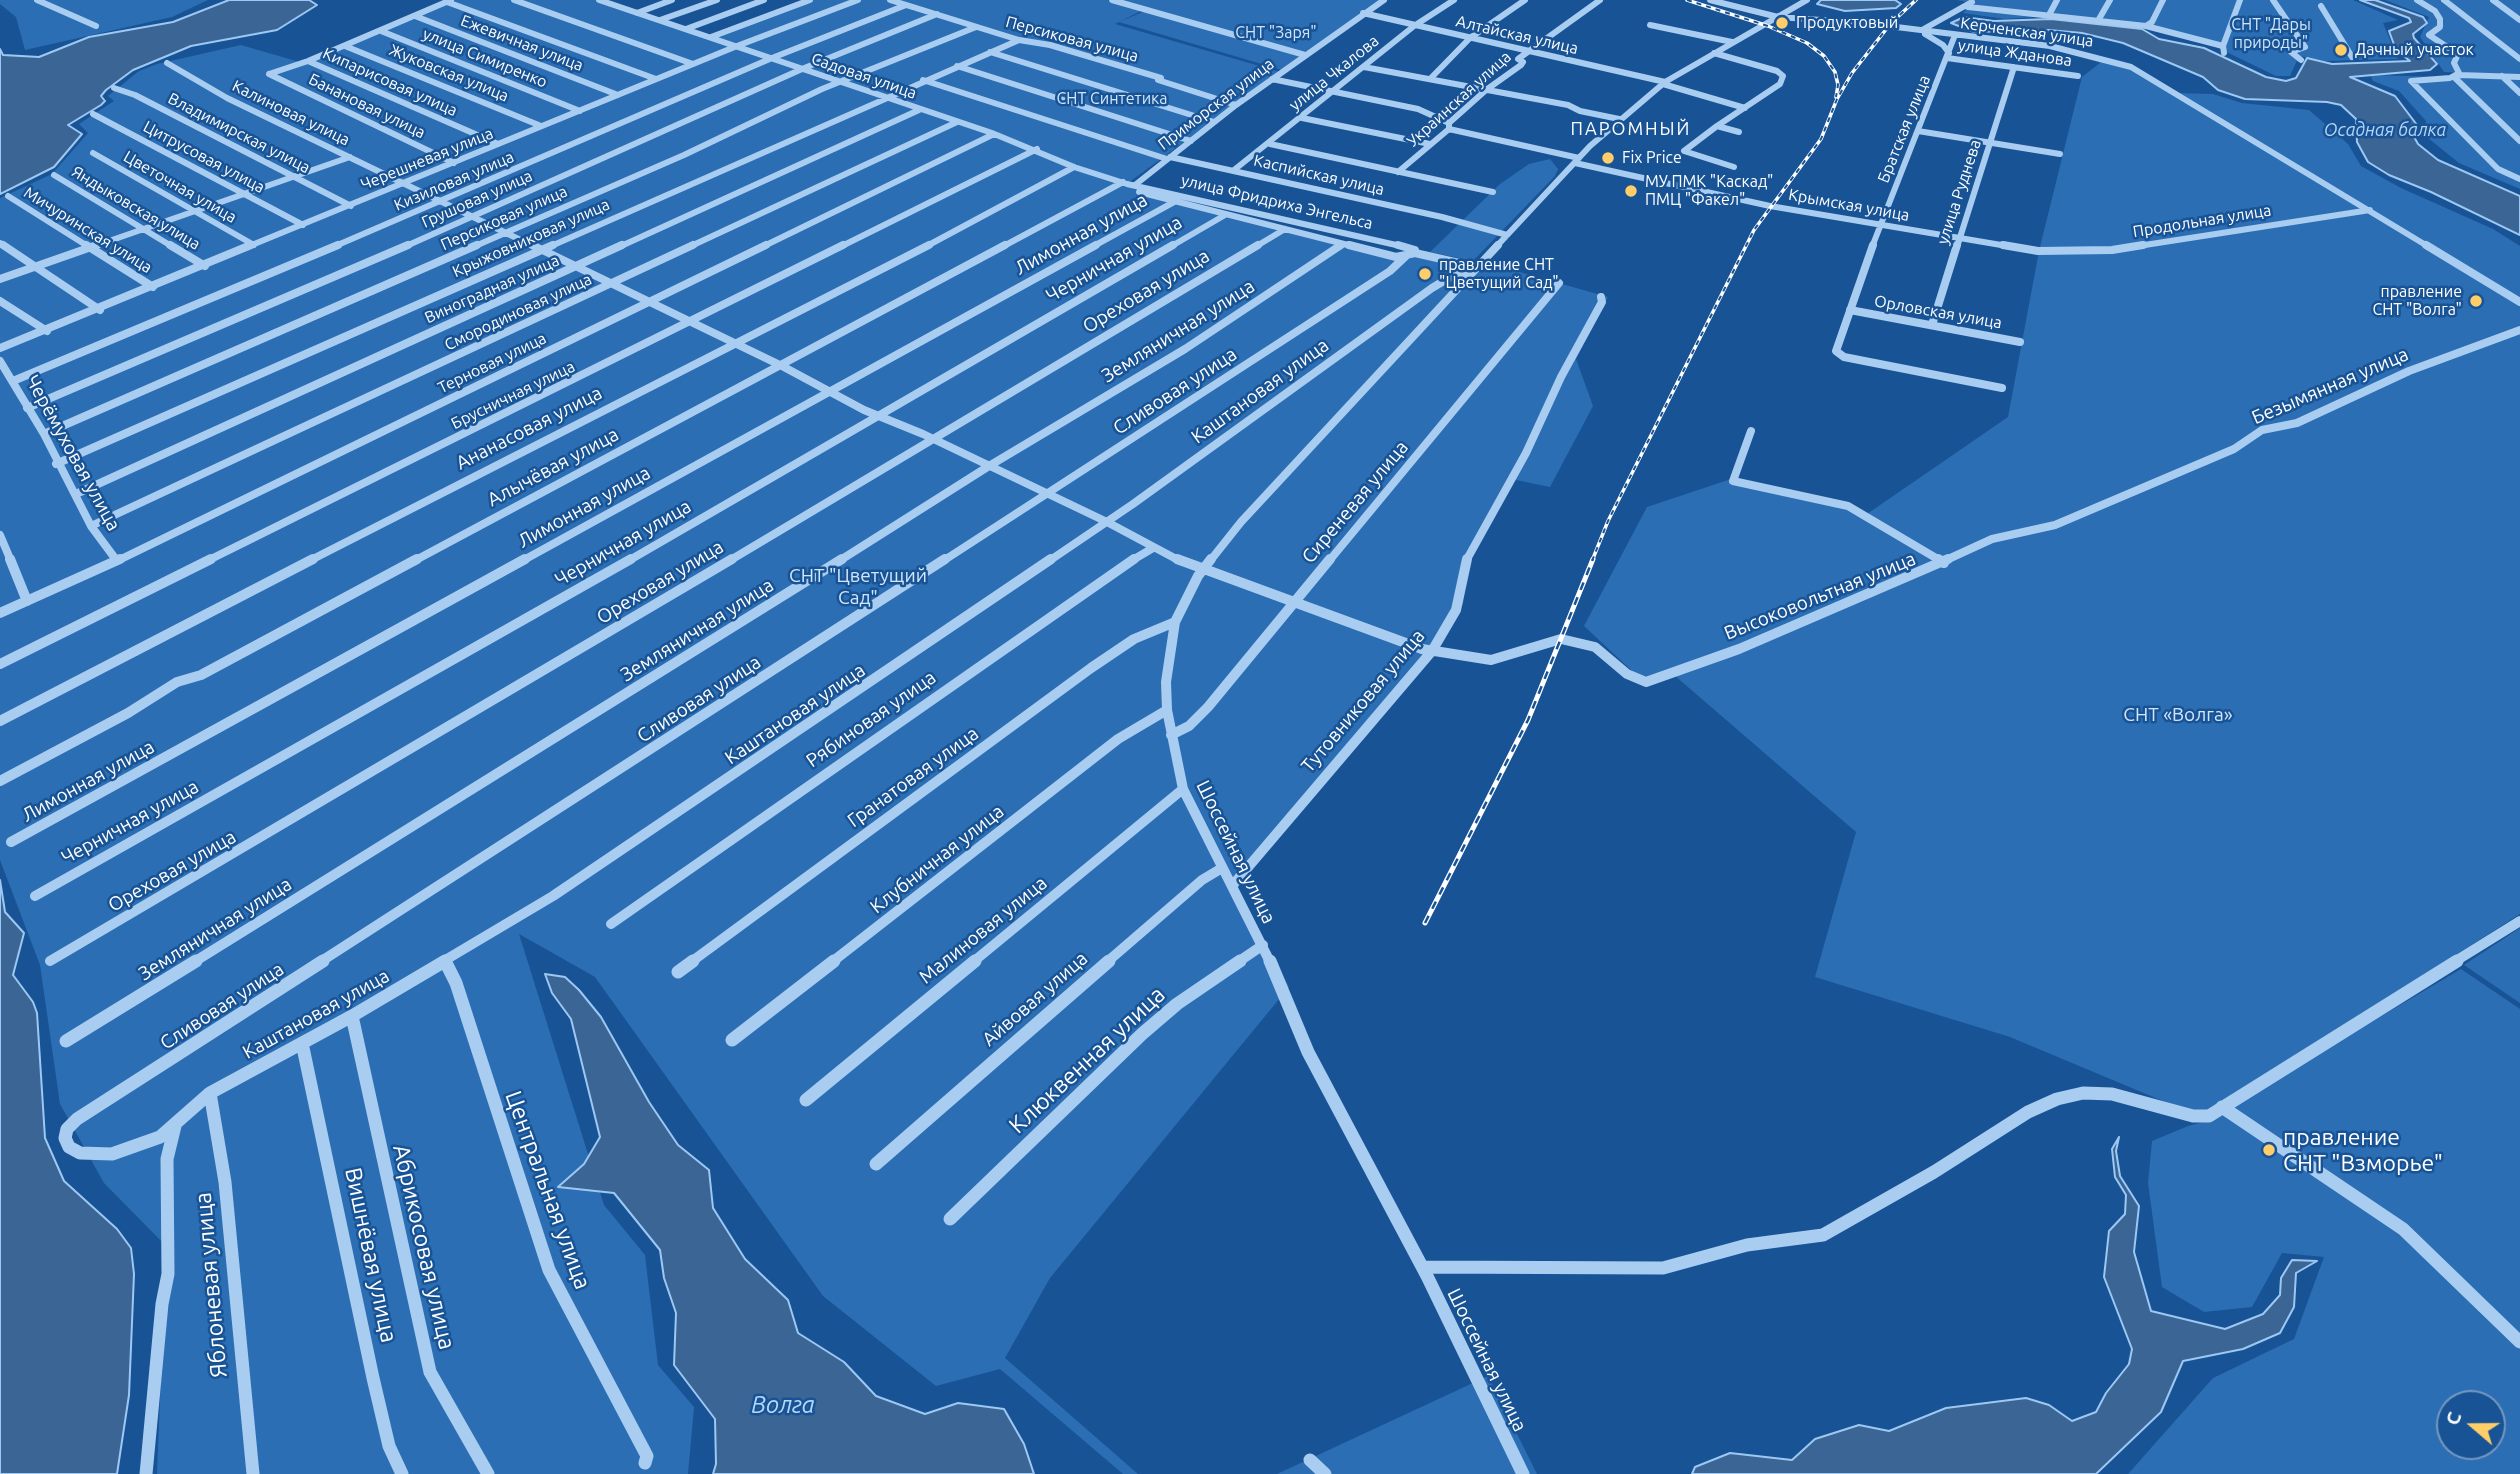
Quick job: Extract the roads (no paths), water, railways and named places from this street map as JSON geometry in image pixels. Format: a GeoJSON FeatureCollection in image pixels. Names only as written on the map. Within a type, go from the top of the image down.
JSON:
{"type":"FeatureCollection","features":[{"type":"Feature","properties":{"kind":"street"},"geometry":{"type":"LineString","coordinates":[[37,0],[96,26]]}},
{"type":"Feature","properties":{"kind":"street"},"geometry":{"type":"LineString","coordinates":[[514,0],[693,64]]}},
{"type":"Feature","properties":{"kind":"street","name":"Садовая улица"},"geometry":{"type":"LineString","coordinates":[[599,0],[994,134],[1037,149],[1074,167],[1126,183]]}},
{"type":"Feature","properties":{"kind":"street"},"geometry":{"type":"LineString","coordinates":[[637,13],[672,0]]}},
{"type":"Feature","properties":{"kind":"street"},"geometry":{"type":"LineString","coordinates":[[660,20],[717,0]]}},
{"type":"Feature","properties":{"kind":"street"},"geometry":{"type":"LineString","coordinates":[[686,29],[764,0]]}},
{"type":"Feature","properties":{"kind":"street"},"geometry":{"type":"LineString","coordinates":[[710,37],[810,0]]}},
{"type":"Feature","properties":{"kind":"street","name":"Черешневая улица"},"geometry":{"type":"LineString","coordinates":[[2,344],[47,331],[100,310],[580,110],[859,0]]}},
{"type":"Feature","properties":{"kind":"street","name":"Персиковая улица"},"geometry":{"type":"LineString","coordinates":[[890,0],[1018,40],[1050,45],[1236,105]]}},
{"type":"Feature","properties":{"kind":"street"},"geometry":{"type":"LineString","coordinates":[[1112,0],[1305,55]]}},
{"type":"Feature","properties":{"kind":"street","name":"Приморская улица"},"geometry":{"type":"LineString","coordinates":[[1126,183],[1168,158],[1236,105],[1384,0]]}},
{"type":"Feature","properties":{"kind":"street","name":"улица Чкалова"},"geometry":{"type":"LineString","coordinates":[[1234,170],[1270,144],[1414,26],[1454,0]]}},
{"type":"Feature","properties":{"kind":"street"},"geometry":{"type":"LineString","coordinates":[[1430,79],[1470,38],[1525,0]]}},
{"type":"Feature","properties":{"kind":"street","name":"Украинская улица"},"geometry":{"type":"LineString","coordinates":[[1398,172],[1486,90],[1521,65],[1523,62],[1518,59],[1600,0]]}},
{"type":"Feature","properties":{"kind":"street","name":"Керченская улица"},"geometry":{"type":"LineString","coordinates":[[1710,0],[1778,17],[2050,46],[2104,57],[2139,70],[2520,302]]}},
{"type":"Feature","properties":{"kind":"street","name":"Шоссейная улица"},"geometry":{"type":"LineString","coordinates":[[1524,1474],[1422,1267],[1308,1052],[1263,945],[1183,789],[1167,710],[1166,682],[1175,622],[1185,598],[1204,568],[1286,471],[1476,267],[1619,119],[1664,83],[1807,0]]}},
{"type":"Feature","properties":{"kind":"street"},"geometry":{"type":"LineString","coordinates":[[1919,31],[1968,6],[1974,0]]}},
{"type":"Feature","properties":{"kind":"street"},"geometry":{"type":"LineString","coordinates":[[2049,15],[2057,0]]}},
{"type":"Feature","properties":{"kind":"street"},"geometry":{"type":"LineString","coordinates":[[2099,19],[2109,0]]}},
{"type":"Feature","properties":{"kind":"street"},"geometry":{"type":"LineString","coordinates":[[2146,26],[2152,22],[2163,0]]}},
{"type":"Feature","properties":{"kind":"street"},"geometry":{"type":"LineString","coordinates":[[1968,6],[2146,26],[2223,50],[2240,0]]}},
{"type":"Feature","properties":{"kind":"street"},"geometry":{"type":"LineString","coordinates":[[2273,0],[2305,47],[2291,52],[2301,60]]}},
{"type":"Feature","properties":{"kind":"street"},"geometry":{"type":"LineString","coordinates":[[2417,0],[2435,11],[2440,19],[2440,27],[2429,35],[2458,54],[2454,63],[2457,76],[2520,141]]}},
{"type":"Feature","properties":{"kind":"street"},"geometry":{"type":"LineString","coordinates":[[2444,0],[2520,59]]}},
{"type":"Feature","properties":{"kind":"street"},"geometry":{"type":"LineString","coordinates":[[2493,0],[2520,20]]}},
{"type":"Feature","properties":{"kind":"street"},"geometry":{"type":"LineString","coordinates":[[308,61],[449,1],[656,79]]}},
{"type":"Feature","properties":{"kind":"street","name":"Кизиловая улица"},"geometry":{"type":"LineString","coordinates":[[13,382],[443,201],[772,58],[905,5]]}},
{"type":"Feature","properties":{"kind":"street"},"geometry":{"type":"LineString","coordinates":[[2321,6],[2352,57]]}},
{"type":"Feature","properties":{"kind":"street","name":"Алтайская улица"},"geometry":{"type":"LineString","coordinates":[[1363,13],[1664,83],[1745,108]]}},
{"type":"Feature","properties":{"kind":"street","name":"Грушовая улица"},"geometry":{"type":"LineString","coordinates":[[27,408],[473,216],[802,69],[937,14]]}},
{"type":"Feature","properties":{"kind":"street","name":"Ежевичная улица"},"geometry":{"type":"LineString","coordinates":[[415,16],[618,95]]}},
{"type":"Feature","properties":{"kind":"street"},"geometry":{"type":"LineString","coordinates":[[1650,25],[1732,42]]}},
{"type":"Feature","properties":{"kind":"street","name":"Персиковая улица"},"geometry":{"type":"LineString","coordinates":[[44,434],[842,82],[976,27]]}},
{"type":"Feature","properties":{"kind":"street"},"geometry":{"type":"LineString","coordinates":[[1919,31],[1943,45],[1948,55]]}},
{"type":"Feature","properties":{"kind":"street","name":"улица Симиренко"},"geometry":{"type":"LineString","coordinates":[[381,32],[580,110]]}},
{"type":"Feature","properties":{"kind":"street","name":"Братская улица"},"geometry":{"type":"LineString","coordinates":[[1955,36],[1880,225],[1836,351],[1844,357],[2002,388]]}},
{"type":"Feature","properties":{"kind":"street","name":"Крыжовниковая улица"},"geometry":{"type":"LineString","coordinates":[[56,464],[883,97],[1018,40]]}},
{"type":"Feature","properties":{"kind":"street","name":"Жуковская улица"},"geometry":{"type":"LineString","coordinates":[[345,46],[541,126]]}},
{"type":"Feature","properties":{"kind":"street"},"geometry":{"type":"LineString","coordinates":[[989,52],[1214,122]]}},
{"type":"Feature","properties":{"kind":"street"},"geometry":{"type":"LineString","coordinates":[[1714,53],[1782,73],[1780,84],[1684,151],[1734,167]]}},
{"type":"Feature","properties":{"kind":"street","name":"улица Жданова"},"geometry":{"type":"LineString","coordinates":[[1948,55],[2078,76]]}},
{"type":"Feature","properties":{"kind":"street","name":"Банановая улица"},"geometry":{"type":"LineString","coordinates":[[308,61],[268,74],[454,163]]}},
{"type":"Feature","properties":{"kind":"street","name":"Кипарисовая улица"},"geometry":{"type":"LineString","coordinates":[[308,61],[498,145]]}},
{"type":"Feature","properties":{"kind":"street","name":"Калиновая улица"},"geometry":{"type":"LineString","coordinates":[[167,63],[227,98],[443,201],[539,251],[782,366],[876,415],[934,439],[1107,522],[1153,548],[1204,568],[1210,573],[1432,651],[1491,660],[1561,639],[1595,647],[1628,674],[1650,682]]}},
{"type":"Feature","properties":{"kind":"street"},"geometry":{"type":"LineString","coordinates":[[957,66],[1191,141]]}},
{"type":"Feature","properties":{"kind":"street"},"geometry":{"type":"LineString","coordinates":[[1364,67],[1619,119]]}},
{"type":"Feature","properties":{"kind":"street","name":"улица Руднева"},"geometry":{"type":"LineString","coordinates":[[1932,325],[2014,67]]}},
{"type":"Feature","properties":{"kind":"street"},"geometry":{"type":"LineString","coordinates":[[2520,77],[2457,76],[2411,81],[2498,169],[2520,179]]}},
{"type":"Feature","properties":{"kind":"street"},"geometry":{"type":"LineString","coordinates":[[2502,76],[2520,93]]}},
{"type":"Feature","properties":{"kind":"street","name":"Крымская улица"},"geometry":{"type":"LineString","coordinates":[[1272,79],[1418,109],[1449,126],[1716,195],[2038,251]]}},
{"type":"Feature","properties":{"kind":"street"},"geometry":{"type":"LineString","coordinates":[[923,80],[1168,158]]}},
{"type":"Feature","properties":{"kind":"street","name":"Владимирская улица"},"geometry":{"type":"LineString","coordinates":[[114,88],[135,95],[351,206]]}},
{"type":"Feature","properties":{"kind":"street","name":"Виноградная улица"},"geometry":{"type":"LineString","coordinates":[[76,494],[919,110]]}},
{"type":"Feature","properties":{"kind":"street","name":"Цитрусовая улица"},"geometry":{"type":"LineString","coordinates":[[93,114],[303,225]]}},
{"type":"Feature","properties":{"kind":"street"},"geometry":{"type":"LineString","coordinates":[[1302,118],[1430,144]]}},
{"type":"Feature","properties":{"kind":"street","name":"Смородиновая улица"},"geometry":{"type":"LineString","coordinates":[[91,526],[957,122]]}},
{"type":"Feature","properties":{"kind":"street"},"geometry":{"type":"LineString","coordinates":[[1717,126],[1739,132]]}},
{"type":"Feature","properties":{"kind":"street"},"geometry":{"type":"LineString","coordinates":[[1918,131],[2060,154]]}},
{"type":"Feature","properties":{"kind":"street","name":"Терновая улица"},"geometry":{"type":"LineString","coordinates":[[0,613],[117,561],[994,134]]}},
{"type":"Feature","properties":{"kind":"street"},"geometry":{"type":"LineString","coordinates":[[1270,144],[1493,192]]}},
{"type":"Feature","properties":{"kind":"street","name":"Брусничная улица"},"geometry":{"type":"LineString","coordinates":[[0,664],[1037,149]]}},
{"type":"Feature","properties":{"kind":"street","name":"Цветочная улица"},"geometry":{"type":"LineString","coordinates":[[93,153],[254,245]]}},
{"type":"Feature","properties":{"kind":"street"},"geometry":{"type":"LineString","coordinates":[[0,279],[350,157]]}},
{"type":"Feature","properties":{"kind":"street","name":"Каспийская улица"},"geometry":{"type":"LineString","coordinates":[[1168,158],[1234,170],[1507,235]]}},
{"type":"Feature","properties":{"kind":"street","name":"Ананасовая улица"},"geometry":{"type":"LineString","coordinates":[[0,721],[734,345],[1074,167]]}},
{"type":"Feature","properties":{"kind":"street","name":"Яндыковская улица"},"geometry":{"type":"LineString","coordinates":[[54,175],[205,265]]}},
{"type":"Feature","properties":{"kind":"street","name":"улица Фридриха Энгельса"},"geometry":{"type":"LineString","coordinates":[[1126,183],[1138,191],[1174,202],[1396,257],[1411,254],[1476,267]]}},
{"type":"Feature","properties":{"kind":"street","name":"улица Фридриха Энгельса"},"geometry":{"type":"LineString","coordinates":[[1126,183],[1415,250],[1411,254]]}},
{"type":"Feature","properties":{"kind":"street","name":"Алычёвая улица"},"geometry":{"type":"LineString","coordinates":[[0,781],[128,713],[177,682],[201,675],[1126,183]]}},
{"type":"Feature","properties":{"kind":"street","name":"Мичуринская улица"},"geometry":{"type":"LineString","coordinates":[[8,196],[153,287]]}},
{"type":"Feature","properties":{"kind":"street","name":"Лимонная улица"},"geometry":{"type":"LineString","coordinates":[[11,842],[1174,202]]}},
{"type":"Feature","properties":{"kind":"street","name":"Продольная улица"},"geometry":{"type":"LineString","coordinates":[[2038,251],[2112,250],[2370,210]]}},
{"type":"Feature","properties":{"kind":"street","name":"Черничная улица"},"geometry":{"type":"LineString","coordinates":[[35,896],[473,651],[1225,215]]}},
{"type":"Feature","properties":{"kind":"street","name":"Ореховая улица"},"geometry":{"type":"LineString","coordinates":[[50,961],[367,777],[1285,229]]}},
{"type":"Feature","properties":{"kind":"street"},"geometry":{"type":"LineString","coordinates":[[0,243],[100,310]]}},
{"type":"Feature","properties":{"kind":"street","name":"Земляничная улица"},"geometry":{"type":"LineString","coordinates":[[66,1041],[660,675],[989,466],[1212,332],[1343,244]]}},
{"type":"Feature","properties":{"kind":"street","name":"Сливовая улица"},"geometry":{"type":"LineString","coordinates":[[120,1152],[80,1153],[69,1147],[65,1138],[67,1129],[77,1119],[1048,494],[1390,271],[1411,254]]}},
{"type":"Feature","properties":{"kind":"street","name":"Каштановая улица"},"geometry":{"type":"LineString","coordinates":[[120,1152],[160,1138],[210,1093],[352,1016],[637,841],[1107,522],[1432,288],[1457,273],[1476,267]]}},
{"type":"Feature","properties":{"kind":"street","name":"Сиреневая улица"},"geometry":{"type":"LineString","coordinates":[[1171,735],[1189,726],[1208,707],[1559,283]]}},
{"type":"Feature","properties":{"kind":"street","name":"Тутовниковая улица"},"geometry":{"type":"LineString","coordinates":[[1232,887],[1259,858],[1314,786],[1432,651],[1456,610],[1464,564],[1525,453],[1561,377],[1602,302],[1601,297]]}},
{"type":"Feature","properties":{"kind":"street"},"geometry":{"type":"LineString","coordinates":[[0,301],[47,331]]}},
{"type":"Feature","properties":{"kind":"street","name":"Орловская улица"},"geometry":{"type":"LineString","coordinates":[[1850,310],[2020,342]]}},
{"type":"Feature","properties":{"kind":"street","name":"Безымянная улица"},"geometry":{"type":"LineString","coordinates":[[2000,537],[2055,525],[2234,449],[2262,430],[2297,423],[2409,371],[2520,330]]}},
{"type":"Feature","properties":{"kind":"street","name":"Черёмуховая улица"},"geometry":{"type":"LineString","coordinates":[[0,361],[44,434],[56,464],[76,494],[91,526],[117,561]]}},
{"type":"Feature","properties":{"kind":"street"},"geometry":{"type":"LineString","coordinates":[[1751,430],[1733,481],[1848,506],[1944,563]]}},
{"type":"Feature","properties":{"kind":"street"},"geometry":{"type":"LineString","coordinates":[[0,535],[27,601]]}},
{"type":"Feature","properties":{"kind":"street","name":"Высоковольтная улица"},"geometry":{"type":"LineString","coordinates":[[1650,682],[1739,649],[2000,537]]}},
{"type":"Feature","properties":{"kind":"street","name":"Рябиновая улица"},"geometry":{"type":"LineString","coordinates":[[611,924],[1111,573],[1153,548]]}},
{"type":"Feature","properties":{"kind":"street","name":"Гранатовая улица"},"geometry":{"type":"LineString","coordinates":[[678,972],[1091,668],[1134,639],[1175,622]]}},
{"type":"Feature","properties":{"kind":"street","name":"Клубничная улица"},"geometry":{"type":"LineString","coordinates":[[732,1040],[1118,739],[1167,710]]}},
{"type":"Feature","properties":{"kind":"street","name":"Малиновая улица"},"geometry":{"type":"LineString","coordinates":[[806,1100],[1183,789]]}},
{"type":"Feature","properties":{"kind":"street","name":"Айвовая улица"},"geometry":{"type":"LineString","coordinates":[[876,1164],[1202,880],[1222,868]]}},
{"type":"Feature","properties":{"kind":"street"},"geometry":{"type":"LineString","coordinates":[[1422,1267],[1663,1268],[1747,1245],[1823,1235],[1934,1172],[2028,1112],[2057,1099],[2083,1093],[2112,1094],[2201,1117],[2222,1107],[2520,921]]}},
{"type":"Feature","properties":{"kind":"street","name":"Клюквенная улица"},"geometry":{"type":"LineString","coordinates":[[950,1219],[1177,1004],[1263,945]]}},
{"type":"Feature","properties":{"kind":"street","name":"Центральная улица"},"geometry":{"type":"LineString","coordinates":[[445,960],[456,983],[549,1270],[647,1456],[645,1463]]}},
{"type":"Feature","properties":{"kind":"street","name":"Абрикосовая улица"},"geometry":{"type":"LineString","coordinates":[[352,1016],[430,1372],[488,1474]]}},
{"type":"Feature","properties":{"kind":"street","name":"Вишнёвая улица"},"geometry":{"type":"LineString","coordinates":[[302,1043],[373,1378],[389,1446],[402,1474]]}},
{"type":"Feature","properties":{"kind":"street","name":"Яблоневая улица"},"geometry":{"type":"LineString","coordinates":[[210,1093],[225,1182],[253,1474]]}},
{"type":"Feature","properties":{"kind":"street"},"geometry":{"type":"LineString","coordinates":[[2222,1107],[2413,1237],[2520,1342]]}},
{"type":"Feature","properties":{"kind":"street","name":"Яблоневая улица"},"geometry":{"type":"LineString","coordinates":[[146,1474],[162,1304],[168,1274],[167,1159],[175,1126]]}},
{"type":"Feature","properties":{"kind":"street"},"geometry":{"type":"LineString","coordinates":[[1310,1460],[1325,1474]]}},
{"type":"Feature","properties":{"kind":"water"},"geometry":{"type":"Polygon","coordinates":[[[229,0],[309,0],[317,5],[277,30],[191,46],[133,70],[106,90],[101,96],[105,101],[101,105],[68,125],[82,134],[54,167],[0,194],[0,49],[3,55],[39,57],[89,37],[173,22],[229,0]]]}},
{"type":"Feature","properties":{"kind":"water"},"geometry":{"type":"Polygon","coordinates":[[[1821,0],[1895,0],[1901,4],[1896,8],[1845,11],[1817,4],[1821,0]]]}},
{"type":"Feature","properties":{"kind":"water","name":"Осадная балка"},"geometry":{"type":"Polygon","coordinates":[[[2360,0],[2375,0],[2423,17],[2427,23],[2413,34],[2414,38],[2437,64],[2430,70],[2350,77],[2395,96],[2417,125],[2413,135],[2418,144],[2438,160],[2520,196],[2520,235],[2389,175],[2368,162],[2357,142],[2356,119],[2341,105],[2327,102],[2245,99],[2218,90],[2203,77],[2123,43],[2082,33],[2049,30],[1974,32],[1951,23],[1964,17],[1994,21],[2051,19],[2142,29],[2159,39],[2204,48],[2266,77],[2286,81],[2296,78],[2307,58],[2332,64],[2410,61],[2396,50],[2389,31],[2411,22],[2409,18],[2360,0]]]}},
{"type":"Feature","properties":{"kind":"water"},"geometry":{"type":"Polygon","coordinates":[[[0,880],[5,912],[24,933],[13,975],[33,1002],[37,1013],[45,1138],[64,1181],[117,1229],[131,1248],[134,1274],[129,1395],[117,1474],[0,1474],[0,880]]]}},
{"type":"Feature","properties":{"kind":"water","name":"Волга"},"geometry":{"type":"Polygon","coordinates":[[[545,974],[565,977],[579,990],[601,1017],[649,1102],[678,1145],[709,1170],[713,1208],[745,1259],[788,1300],[798,1333],[844,1362],[876,1396],[925,1414],[958,1403],[1004,1409],[1024,1444],[1034,1474],[713,1474],[716,1464],[715,1419],[674,1365],[676,1313],[664,1278],[660,1250],[614,1193],[558,1187],[584,1164],[600,1137],[571,1019],[552,993],[545,974]]]}},
{"type":"Feature","properties":{"kind":"water"},"geometry":{"type":"Polygon","coordinates":[[[2119,1137],[2116,1151],[2120,1176],[2139,1206],[2134,1252],[2151,1311],[2225,1329],[2263,1314],[2280,1295],[2281,1278],[2292,1260],[2317,1261],[2296,1273],[2294,1307],[2280,1333],[2243,1349],[2183,1361],[2161,1412],[2096,1474],[1692,1474],[1695,1467],[1730,1453],[1792,1460],[1815,1439],[1859,1425],[1889,1431],[1946,1408],[2026,1398],[2049,1405],[2072,1421],[2096,1412],[2106,1393],[2129,1364],[2132,1349],[2104,1277],[2109,1231],[2125,1214],[2126,1195],[2115,1177],[2112,1149],[2119,1137]]]}},
{"type":"Feature","properties":{"kind":"railway"},"geometry":{"type":"LineString","coordinates":[[1687,0],[1768,26],[1807,43],[1824,56],[1835,72],[1838,85],[1836,97]]}},
{"type":"Feature","properties":{"kind":"railway"},"geometry":{"type":"LineString","coordinates":[[1592,561],[1608,521],[1754,230],[1821,139],[1837,99],[1852,73],[1891,23],[1916,0]]}},
{"type":"Feature","properties":{"kind":"railway"},"geometry":{"type":"LineString","coordinates":[[1425,923],[1528,720],[1593,559]]}},
{"type":"Feature","properties":{"kind":"place","name":"Продуктовый"},"geometry":{"type":"Point","coordinates":[1782,23]}},
{"type":"Feature","properties":{"kind":"place","name":"Дачный участок"},"geometry":{"type":"Point","coordinates":[2341,50]}},
{"type":"Feature","properties":{"kind":"place","name":"Fix Price"},"geometry":{"type":"Point","coordinates":[1608,158]}},
{"type":"Feature","properties":{"kind":"place","name":"МУ ПМК \"Каскад\" ПМЦ \"Факел\""},"geometry":{"type":"Point","coordinates":[1631,191]}},
{"type":"Feature","properties":{"kind":"place","name":"правление СНТ \"Цветущий Сад\""},"geometry":{"type":"Point","coordinates":[1425,274]}},
{"type":"Feature","properties":{"kind":"place","name":"правление СНТ \"Волга\""},"geometry":{"type":"Point","coordinates":[2476,301]}},
{"type":"Feature","properties":{"kind":"place","name":"правление СНТ \"Взморье\""},"geometry":{"type":"Point","coordinates":[2269,1150]}},
{"type":"Feature","properties":{"kind":"district","name":"ПАРОМНЫЙ"},"geometry":{"type":"Point","coordinates":[1631,129]}},
{"type":"Feature","properties":{"kind":"park label","name":"СНТ \"Заря\""},"geometry":{"type":"Point","coordinates":[1276,33]}},
{"type":"Feature","properties":{"kind":"park label","name":"СНТ \"Дары природы\""},"geometry":{"type":"Point","coordinates":[2271,34]}},
{"type":"Feature","properties":{"kind":"park label","name":"СНТ Синтетика"},"geometry":{"type":"Point","coordinates":[1112,99]}},
{"type":"Feature","properties":{"kind":"park label","name":"СНТ \"Цветущий Сад\""},"geometry":{"type":"Point","coordinates":[858,587]}},
{"type":"Feature","properties":{"kind":"park label","name":"СНТ «Волга»"},"geometry":{"type":"Point","coordinates":[2178,715]}}]}
